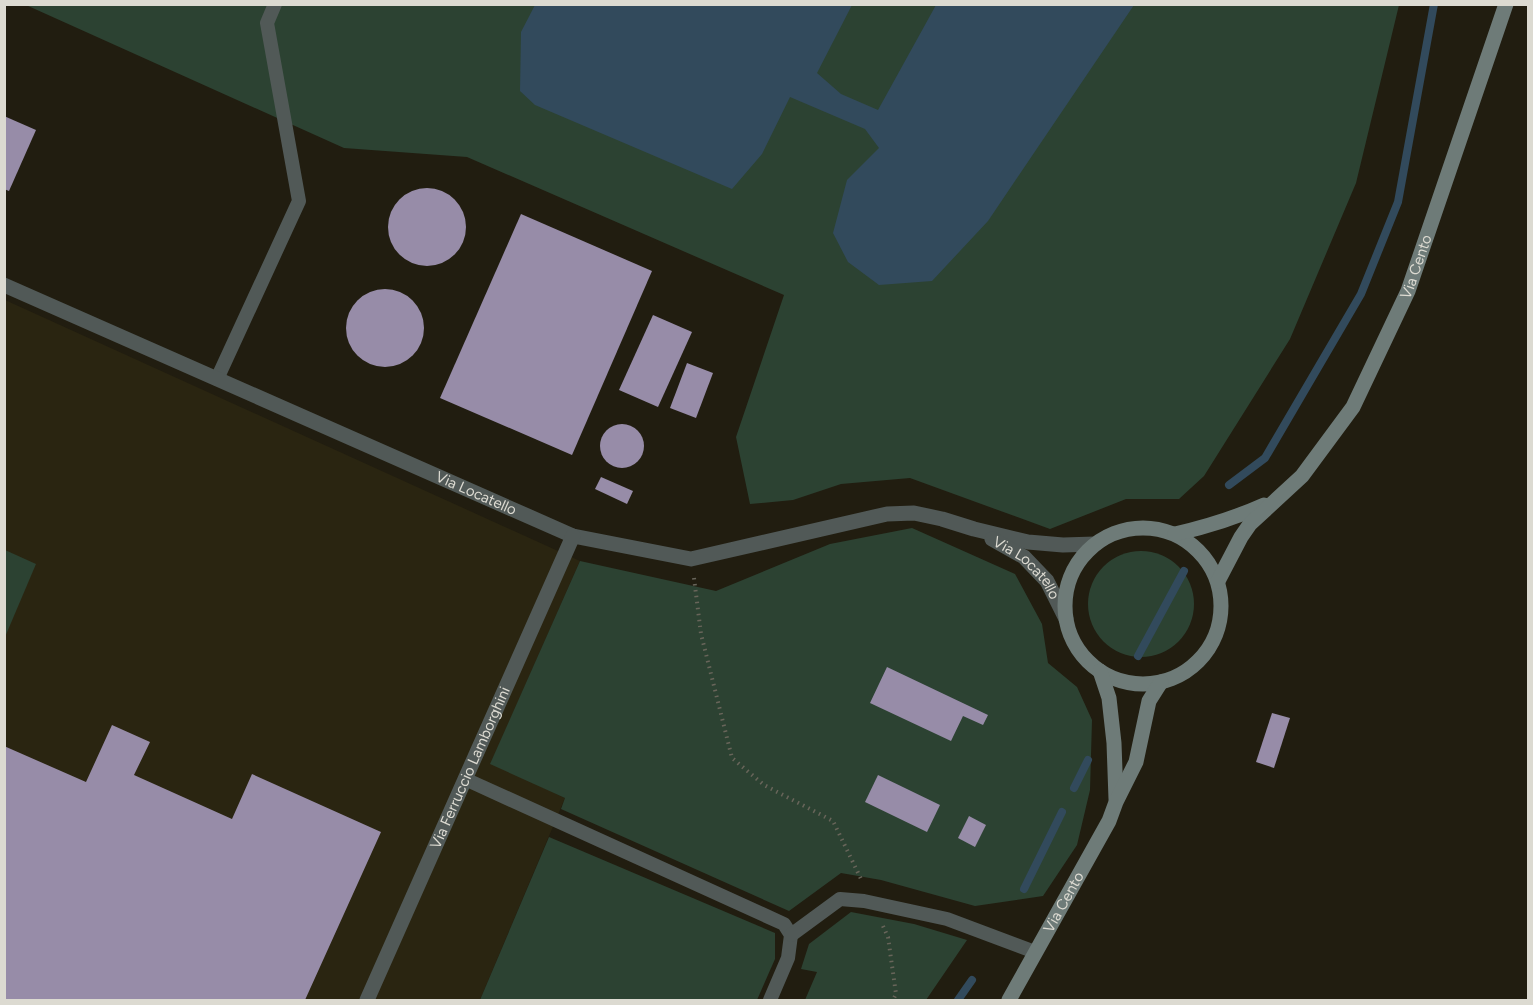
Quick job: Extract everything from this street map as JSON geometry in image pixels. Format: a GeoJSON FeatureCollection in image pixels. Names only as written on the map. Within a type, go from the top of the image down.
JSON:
{"type":"FeatureCollection","features":[{"type":"Feature","properties":{"kind":"main road","name":"Via Cento"},"geometry":{"type":"LineString","coordinates":[[1218,581],[1250,524],[1302,476],[1353,407],[1408,291],[1506,4]]}},
{"type":"Feature","properties":{"kind":"main road","name":"Via Cento"},"geometry":{"type":"LineString","coordinates":[[1175,534],[1238,516],[1275,500]]}},
{"type":"Feature","properties":{"kind":"main road","name":"Via Cento"},"geometry":{"type":"LineString","coordinates":[[1134,528],[1155,529],[1175,534],[1201,554],[1218,581],[1222,602],[1220,624],[1212,644],[1199,661],[1181,674],[1161,682],[1140,684],[1119,680],[1100,671],[1084,657],[1073,639],[1066,619],[1065,598],[1070,578],[1080,559],[1095,544],[1113,534],[1134,528]]}},
{"type":"Feature","properties":{"kind":"main road","name":"Via Cento"},"geometry":{"type":"LineString","coordinates":[[1100,671],[1109,698],[1114,743],[1116,802]]}},
{"type":"Feature","properties":{"kind":"main road","name":"Via Cento"},"geometry":{"type":"LineString","coordinates":[[1009,1000],[1109,821],[1136,762],[1149,701],[1161,682]]}},
{"type":"Feature","properties":{"kind":"street","name":"Via Locatello"},"geometry":{"type":"LineString","coordinates":[[4,285],[573,536],[691,559],[886,514],[915,513],[1028,542],[1063,545],[1095,544]]}},
{"type":"Feature","properties":{"kind":"street","name":"Via Locatello"},"geometry":{"type":"LineString","coordinates":[[974,529],[1024,557],[1047,581],[1066,619]]}},
{"type":"Feature","properties":{"kind":"street","name":"Via Ferruccio Lamborghini"},"geometry":{"type":"LineString","coordinates":[[367,1000],[573,536]]}},
{"type":"Feature","properties":{"kind":"lane"},"geometry":{"type":"LineString","coordinates":[[217,379],[299,201],[267,23],[275,4]]}},
{"type":"Feature","properties":{"kind":"lane"},"geometry":{"type":"LineString","coordinates":[[465,779],[784,924],[791,935],[788,958],[770,1000]]}},
{"type":"Feature","properties":{"kind":"lane"},"geometry":{"type":"LineString","coordinates":[[791,935],[840,899],[872,903],[947,919],[1035,952]]}},
{"type":"Feature","properties":{"kind":"path"},"geometry":{"type":"LineString","coordinates":[[691,559],[701,634],[732,758],[764,785],[832,821],[888,937],[896,994],[893,1000]]}},
{"type":"Feature","properties":{"kind":"shaded area"},"geometry":{"type":"Polygon","coordinates":[[[5,300],[580,561],[491,763],[565,798],[480,1000],[5,1000],[5,300]]]}},
{"type":"Feature","properties":{"kind":"green space"},"geometry":{"type":"Polygon","coordinates":[[[26,5],[1399,5],[1356,183],[1290,339],[1204,476],[1179,499],[1126,499],[1050,529],[910,478],[841,484],[793,500],[750,504],[736,437],[784,295],[467,157],[344,148],[26,5]]]}},
{"type":"Feature","properties":{"kind":"green space"},"geometry":{"type":"Polygon","coordinates":[[[912,528],[1015,574],[1042,624],[1048,663],[1077,687],[1092,720],[1090,790],[1077,845],[1043,896],[975,906],[881,880],[841,873],[789,911],[561,809],[565,798],[490,764],[580,561],[716,591],[830,544],[912,528]]]}},
{"type":"Feature","properties":{"kind":"green space"},"geometry":{"type":"Polygon","coordinates":[[[5,550],[36,564],[5,637],[5,550]]]}},
{"type":"Feature","properties":{"kind":"green space"},"geometry":{"type":"Polygon","coordinates":[[[1141,551],[1161,555],[1179,566],[1190,584],[1194,604],[1190,624],[1179,642],[1161,653],[1141,657],[1121,653],[1103,642],[1092,624],[1088,604],[1092,584],[1103,566],[1121,555],[1141,551]]]}},
{"type":"Feature","properties":{"kind":"green space"},"geometry":{"type":"Polygon","coordinates":[[[549,837],[775,933],[775,959],[757,1000],[480,1000],[549,837]]]}},
{"type":"Feature","properties":{"kind":"green space"},"geometry":{"type":"Polygon","coordinates":[[[851,912],[914,924],[967,940],[926,1000],[805,1000],[817,972],[801,969],[809,944],[851,912]]]}},
{"type":"Feature","properties":{"kind":"water"},"geometry":{"type":"Polygon","coordinates":[[[535,5],[852,5],[817,73],[841,94],[878,110],[936,5],[1134,5],[988,221],[932,281],[879,285],[848,262],[833,233],[847,180],[879,148],[865,129],[790,97],[762,154],[732,189],[535,105],[520,91],[521,32],[535,5]]]}},
{"type":"Feature","properties":{"kind":"building"},"geometry":{"type":"Polygon","coordinates":[[[4,116],[36,130],[9,191],[4,189],[4,116]]]}},
{"type":"Feature","properties":{"kind":"building"},"geometry":{"type":"Polygon","coordinates":[[[427,188],[442,191],[455,199],[463,212],[466,227],[463,242],[455,255],[442,263],[427,266],[412,263],[399,255],[391,242],[388,227],[391,212],[399,199],[412,191],[427,188]]]}},
{"type":"Feature","properties":{"kind":"building"},"geometry":{"type":"Polygon","coordinates":[[[521,214],[652,271],[572,455],[440,398],[521,214]]]}},
{"type":"Feature","properties":{"kind":"building"},"geometry":{"type":"Polygon","coordinates":[[[385,289],[400,292],[412,301],[421,313],[424,328],[421,343],[412,355],[400,364],[385,367],[370,364],[358,355],[349,343],[346,328],[349,313],[358,301],[370,292],[385,289]]]}},
{"type":"Feature","properties":{"kind":"building"},"geometry":{"type":"Polygon","coordinates":[[[653,315],[692,332],[658,407],[619,390],[653,315]]]}},
{"type":"Feature","properties":{"kind":"building"},"geometry":{"type":"Polygon","coordinates":[[[687,363],[713,373],[696,418],[670,408],[687,363]]]}},
{"type":"Feature","properties":{"kind":"building"},"geometry":{"type":"Polygon","coordinates":[[[622,424],[637,431],[644,446],[637,461],[622,468],[607,461],[600,446],[607,431],[622,424]]]}},
{"type":"Feature","properties":{"kind":"building"},"geometry":{"type":"Polygon","coordinates":[[[601,477],[633,491],[627,504],[595,489],[601,477]]]}},
{"type":"Feature","properties":{"kind":"building"},"geometry":{"type":"Polygon","coordinates":[[[887,667],[988,715],[983,725],[963,716],[951,741],[870,703],[887,667]]]}},
{"type":"Feature","properties":{"kind":"building"},"geometry":{"type":"Polygon","coordinates":[[[1272,713],[1290,718],[1274,768],[1256,762],[1272,713]]]}},
{"type":"Feature","properties":{"kind":"building"},"geometry":{"type":"Polygon","coordinates":[[[112,725],[150,742],[134,775],[232,819],[252,774],[381,832],[305,1000],[4,1000],[4,746],[86,782],[112,725]]]}},
{"type":"Feature","properties":{"kind":"building"},"geometry":{"type":"Polygon","coordinates":[[[878,775],[940,805],[927,832],[865,802],[878,775]]]}},
{"type":"Feature","properties":{"kind":"building"},"geometry":{"type":"Polygon","coordinates":[[[969,816],[986,825],[975,847],[958,838],[969,816]]]}},
{"type":"Feature","properties":{"kind":"waterway"},"geometry":{"type":"LineString","coordinates":[[1229,485],[1265,458],[1361,294],[1398,202],[1434,4]]}},
{"type":"Feature","properties":{"kind":"waterway"},"geometry":{"type":"LineString","coordinates":[[1138,656],[1184,571]]}},
{"type":"Feature","properties":{"kind":"waterway"},"geometry":{"type":"LineString","coordinates":[[1074,788],[1088,760]]}},
{"type":"Feature","properties":{"kind":"waterway"},"geometry":{"type":"LineString","coordinates":[[1024,889],[1062,812]]}},
{"type":"Feature","properties":{"kind":"waterway"},"geometry":{"type":"LineString","coordinates":[[958,1000],[972,980]]}}]}
